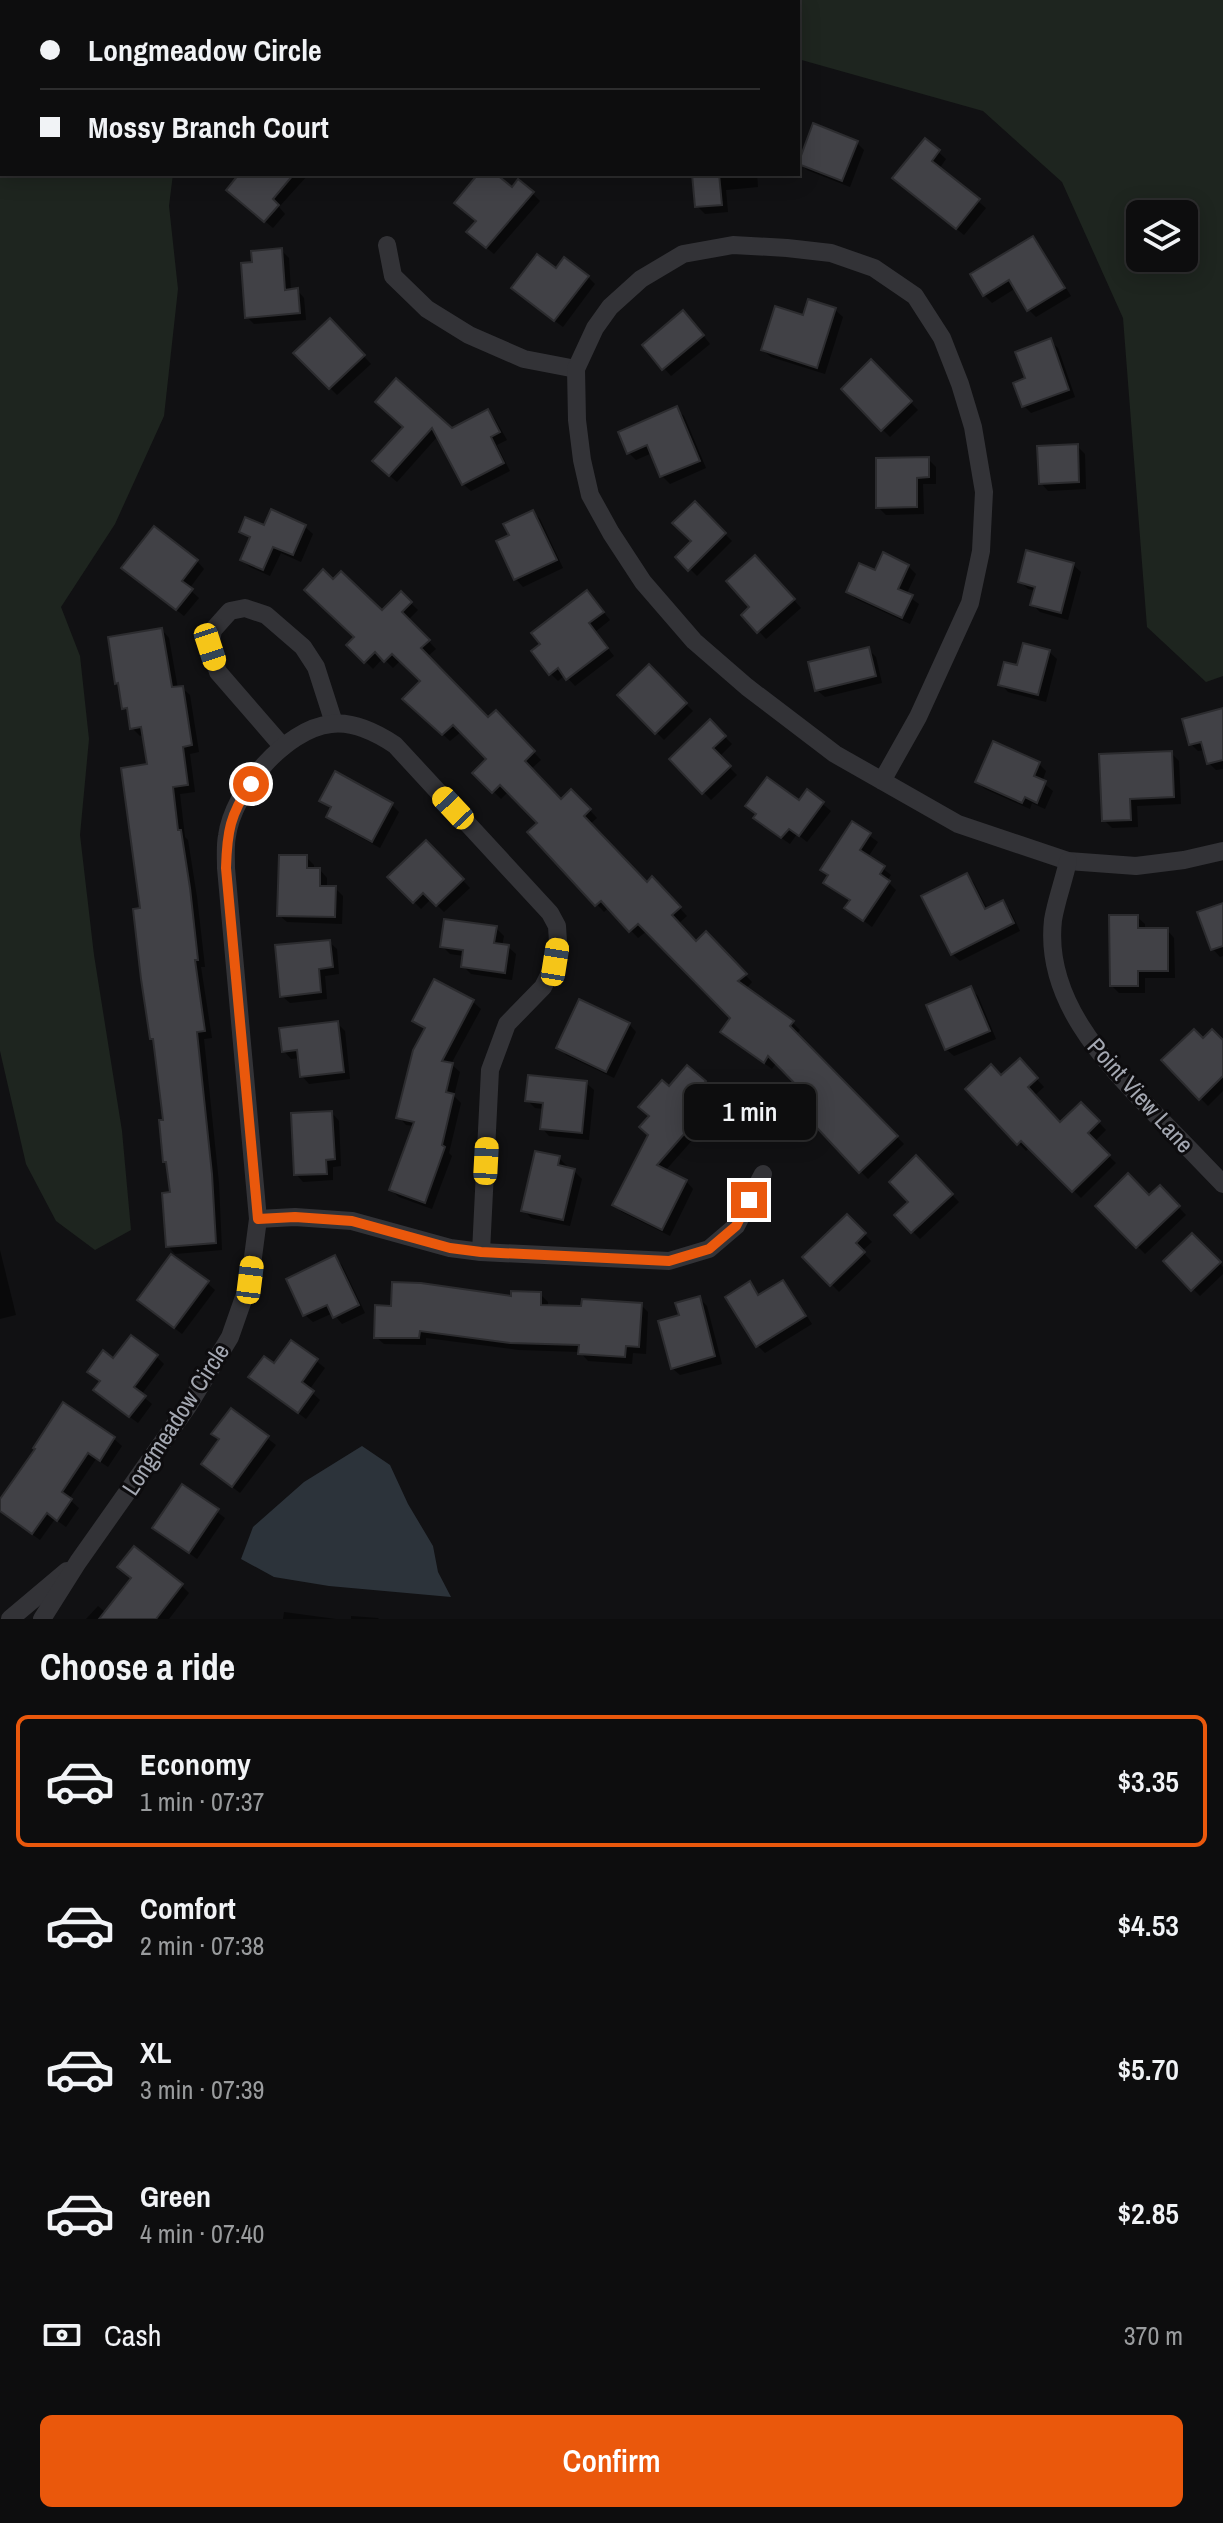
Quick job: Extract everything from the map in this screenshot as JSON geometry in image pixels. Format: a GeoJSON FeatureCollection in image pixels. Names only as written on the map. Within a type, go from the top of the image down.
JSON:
{"type":"FeatureCollection","features":[{"type":"Feature","properties":{"kind":"street"},"geometry":{"type":"LineString","coordinates":[[387,245],[393,276],[427,309],[469,335],[524,359],[576,369]]}},
{"type":"Feature","properties":{"kind":"street"},"geometry":{"type":"LineString","coordinates":[[882,781],[918,717],[970,603],[981,551],[984,492],[973,427],[960,384],[942,338],[915,296],[874,268],[831,253],[733,245],[683,254],[641,279],[610,307],[595,328],[576,369],[577,420],[590,495],[643,582],[694,641],[747,687],[835,754],[882,781],[958,824],[1068,861],[1136,866],[1223,851]]}},
{"type":"Feature","properties":{"kind":"street"},"geometry":{"type":"LineString","coordinates":[[283,747],[218,672],[210,647],[213,630],[230,611],[245,608],[266,615],[303,647],[316,667],[334,723],[372,730],[395,745],[550,913],[557,926],[554,965],[543,987],[507,1024],[490,1070],[481,1252]]}},
{"type":"Feature","properties":{"kind":"street","name":"Longmeadow Circle"},"geometry":{"type":"LineString","coordinates":[[42,1619],[78,1562],[188,1406],[230,1337],[250,1280],[258,1219],[226,868],[227,834],[240,799],[261,768],[306,729],[334,723]]}},
{"type":"Feature","properties":{"kind":"street","name":"Point View Lane"},"geometry":{"type":"LineString","coordinates":[[1068,861],[1053,921],[1054,950],[1061,987],[1079,1024],[1109,1067],[1223,1184]]}},
{"type":"Feature","properties":{"kind":"street"},"geometry":{"type":"LineString","coordinates":[[258,1219],[295,1217],[352,1221],[450,1248],[481,1252],[669,1261],[709,1249],[736,1226],[763,1174]]}},
{"type":"Feature","properties":{"kind":"street","name":"Longmeadow Circle"},"geometry":{"type":"LineString","coordinates":[[10,1619],[78,1562]]}},
{"type":"Feature","properties":{"kind":"shaded area"},"geometry":{"type":"Polygon","coordinates":[[[800,0],[1223,0],[1223,676],[1206,682],[1147,627],[1123,318],[1062,182],[983,111],[800,60],[800,0]]]}},
{"type":"Feature","properties":{"kind":"shaded area"},"geometry":{"type":"Polygon","coordinates":[[[0,176],[173,176],[169,206],[178,289],[164,416],[115,524],[61,607],[80,656],[89,739],[80,835],[94,955],[122,1131],[131,1230],[95,1250],[56,1221],[26,1164],[0,1051],[0,176]]]}},
{"type":"Feature","properties":{"kind":"shaded area"},"geometry":{"type":"Polygon","coordinates":[[[362,1446],[390,1465],[433,1546],[438,1572],[451,1597],[329,1586],[274,1577],[241,1559],[253,1527],[304,1482],[362,1446]]]}},
{"type":"Feature","properties":{"kind":"building"},"geometry":{"type":"Polygon","coordinates":[[[813,123],[858,141],[842,181],[800,165],[813,123]]]}},
{"type":"Feature","properties":{"kind":"building"},"geometry":{"type":"Polygon","coordinates":[[[925,138],[940,150],[932,161],[980,199],[956,229],[892,178],[925,138]]]}},
{"type":"Feature","properties":{"kind":"building"},"geometry":{"type":"Polygon","coordinates":[[[237,176],[292,176],[273,199],[279,205],[264,222],[226,190],[237,176]]]}},
{"type":"Feature","properties":{"kind":"building"},"geometry":{"type":"Polygon","coordinates":[[[476,176],[498,176],[512,187],[518,179],[534,192],[486,248],[466,232],[476,221],[454,203],[476,176]]]}},
{"type":"Feature","properties":{"kind":"building"},"geometry":{"type":"Polygon","coordinates":[[[692,176],[719,176],[722,205],[695,207],[692,176]]]}},
{"type":"Feature","properties":{"kind":"building"},"geometry":{"type":"Polygon","coordinates":[[[1033,236],[1065,288],[1027,311],[1009,280],[983,296],[970,274],[1033,236]]]}},
{"type":"Feature","properties":{"kind":"building"},"geometry":{"type":"Polygon","coordinates":[[[282,248],[285,290],[298,288],[300,313],[245,318],[241,263],[252,262],[251,251],[282,248]]]}},
{"type":"Feature","properties":{"kind":"building"},"geometry":{"type":"Polygon","coordinates":[[[537,254],[556,268],[564,257],[589,276],[554,321],[511,288],[537,254]]]}},
{"type":"Feature","properties":{"kind":"building"},"geometry":{"type":"Polygon","coordinates":[[[808,299],[836,308],[817,368],[761,350],[775,306],[803,315],[808,299]]]}},
{"type":"Feature","properties":{"kind":"building"},"geometry":{"type":"Polygon","coordinates":[[[683,310],[704,335],[662,370],[642,345],[683,310]]]}},
{"type":"Feature","properties":{"kind":"building"},"geometry":{"type":"Polygon","coordinates":[[[330,318],[365,355],[329,389],[293,353],[330,318]]]}},
{"type":"Feature","properties":{"kind":"building"},"geometry":{"type":"Polygon","coordinates":[[[1051,338],[1069,390],[1022,407],[1013,383],[1025,378],[1015,352],[1051,338]]]}},
{"type":"Feature","properties":{"kind":"building"},"geometry":{"type":"Polygon","coordinates":[[[871,359],[912,401],[881,431],[841,389],[871,359]]]}},
{"type":"Feature","properties":{"kind":"building"},"geometry":{"type":"Polygon","coordinates":[[[396,378],[452,428],[488,409],[500,432],[491,437],[504,463],[462,485],[432,428],[389,476],[372,461],[403,427],[375,402],[396,378]]]}},
{"type":"Feature","properties":{"kind":"building"},"geometry":{"type":"Polygon","coordinates":[[[677,406],[700,461],[660,477],[647,445],[627,454],[618,432],[677,406]]]}},
{"type":"Feature","properties":{"kind":"building"},"geometry":{"type":"Polygon","coordinates":[[[1078,444],[1079,482],[1039,484],[1037,446],[1078,444]]]}},
{"type":"Feature","properties":{"kind":"building"},"geometry":{"type":"Polygon","coordinates":[[[929,457],[929,477],[917,478],[917,507],[876,508],[876,458],[929,457]]]}},
{"type":"Feature","properties":{"kind":"building"},"geometry":{"type":"Polygon","coordinates":[[[695,501],[726,533],[688,571],[675,557],[691,541],[672,523],[695,501]]]}},
{"type":"Feature","properties":{"kind":"building"},"geometry":{"type":"Polygon","coordinates":[[[271,509],[306,525],[293,555],[273,547],[263,570],[240,560],[250,537],[239,532],[245,517],[264,525],[271,509]]]}},
{"type":"Feature","properties":{"kind":"building"},"geometry":{"type":"Polygon","coordinates":[[[533,510],[557,560],[514,580],[496,541],[509,535],[503,524],[533,510]]]}},
{"type":"Feature","properties":{"kind":"building"},"geometry":{"type":"Polygon","coordinates":[[[154,526],[198,560],[182,581],[193,589],[176,610],[121,568],[154,526]]]}},
{"type":"Feature","properties":{"kind":"building"},"geometry":{"type":"Polygon","coordinates":[[[1026,550],[1074,563],[1061,613],[1030,605],[1035,587],[1018,582],[1026,550]]]}},
{"type":"Feature","properties":{"kind":"building"},"geometry":{"type":"Polygon","coordinates":[[[883,552],[909,565],[898,589],[913,595],[902,618],[846,592],[859,563],[875,570],[883,552]]]}},
{"type":"Feature","properties":{"kind":"building"},"geometry":{"type":"Polygon","coordinates":[[[755,555],[795,599],[757,633],[741,615],[749,607],[726,581],[755,555]]]}},
{"type":"Feature","properties":{"kind":"building"},"geometry":{"type":"Polygon","coordinates":[[[323,569],[333,579],[341,571],[382,610],[401,591],[412,602],[402,612],[430,640],[421,648],[488,717],[496,710],[535,751],[525,761],[561,799],[571,789],[591,809],[584,816],[647,882],[652,876],[681,907],[672,915],[696,941],[706,931],[747,974],[738,981],[794,1021],[790,1026],[898,1136],[859,1173],[793,1102],[803,1092],[768,1056],[764,1063],[720,1032],[730,1018],[638,924],[629,932],[601,901],[595,906],[527,832],[537,823],[500,785],[492,793],[472,773],[486,759],[453,725],[442,735],[402,699],[420,681],[392,654],[384,662],[375,652],[364,663],[346,645],[354,637],[304,590],[323,569]]]}},
{"type":"Feature","properties":{"kind":"building"},"geometry":{"type":"Polygon","coordinates":[[[587,590],[604,612],[589,623],[608,648],[566,680],[558,668],[549,675],[531,651],[540,644],[531,633],[587,590]]]}},
{"type":"Feature","properties":{"kind":"building"},"geometry":{"type":"Polygon","coordinates":[[[162,628],[172,687],[183,686],[192,745],[183,747],[188,785],[173,787],[190,888],[198,960],[195,960],[205,1031],[197,1032],[216,1243],[166,1247],[162,1193],[170,1192],[166,1162],[163,1162],[159,1120],[163,1120],[153,1039],[150,1039],[141,979],[133,909],[140,908],[121,768],[147,764],[141,727],[130,729],[127,708],[122,709],[108,637],[162,628]]]}},
{"type":"Feature","properties":{"kind":"building"},"geometry":{"type":"Polygon","coordinates":[[[1023,643],[1050,650],[1038,695],[998,685],[1004,662],[1017,665],[1023,643]]]}},
{"type":"Feature","properties":{"kind":"building"},"geometry":{"type":"Polygon","coordinates":[[[869,647],[876,676],[815,691],[808,662],[869,647]]]}},
{"type":"Feature","properties":{"kind":"building"},"geometry":{"type":"Polygon","coordinates":[[[649,664],[687,703],[655,734],[617,695],[649,664]]]}},
{"type":"Feature","properties":{"kind":"building"},"geometry":{"type":"Polygon","coordinates":[[[1223,708],[1223,760],[1207,764],[1201,742],[1189,745],[1182,719],[1223,708]]]}},
{"type":"Feature","properties":{"kind":"building"},"geometry":{"type":"Polygon","coordinates":[[[710,719],[726,736],[713,748],[731,766],[702,794],[669,759],[710,719]]]}},
{"type":"Feature","properties":{"kind":"building"},"geometry":{"type":"Polygon","coordinates":[[[993,741],[1040,762],[1034,776],[1046,781],[1037,803],[1025,797],[1022,803],[975,782],[993,741]]]}},
{"type":"Feature","properties":{"kind":"building"},"geometry":{"type":"Polygon","coordinates":[[[1172,751],[1174,797],[1130,799],[1131,820],[1102,821],[1099,754],[1172,751]]]}},
{"type":"Feature","properties":{"kind":"building"},"geometry":{"type":"Polygon","coordinates":[[[335,771],[393,803],[372,842],[326,817],[331,807],[319,801],[335,771]]]}},
{"type":"Feature","properties":{"kind":"building"},"geometry":{"type":"Polygon","coordinates":[[[767,777],[799,800],[807,789],[824,802],[799,836],[789,829],[781,838],[753,818],[756,814],[745,806],[767,777]]]}},
{"type":"Feature","properties":{"kind":"building"},"geometry":{"type":"Polygon","coordinates":[[[852,821],[871,833],[860,850],[885,866],[880,874],[890,881],[863,921],[844,908],[850,900],[823,883],[828,875],[820,870],[852,821]]]}},
{"type":"Feature","properties":{"kind":"building"},"geometry":{"type":"Polygon","coordinates":[[[426,840],[464,879],[436,906],[423,893],[413,903],[387,877],[426,840]]]}},
{"type":"Feature","properties":{"kind":"building"},"geometry":{"type":"Polygon","coordinates":[[[279,855],[307,855],[307,868],[320,868],[320,886],[336,886],[335,917],[277,916],[279,855]]]}},
{"type":"Feature","properties":{"kind":"building"},"geometry":{"type":"Polygon","coordinates":[[[967,873],[985,909],[1003,900],[1014,923],[951,955],[921,896],[967,873]]]}},
{"type":"Feature","properties":{"kind":"building"},"geometry":{"type":"Polygon","coordinates":[[[1223,903],[1223,946],[1211,950],[1197,912],[1223,903]]]}},
{"type":"Feature","properties":{"kind":"building"},"geometry":{"type":"Polygon","coordinates":[[[1109,915],[1138,915],[1138,928],[1168,928],[1168,971],[1138,971],[1138,986],[1110,986],[1109,915]]]}},
{"type":"Feature","properties":{"kind":"building"},"geometry":{"type":"Polygon","coordinates":[[[444,919],[497,926],[494,943],[509,945],[505,973],[461,967],[463,950],[440,947],[444,919]]]}},
{"type":"Feature","properties":{"kind":"building"},"geometry":{"type":"Polygon","coordinates":[[[330,940],[333,967],[319,969],[321,992],[280,997],[275,945],[330,940]]]}},
{"type":"Feature","properties":{"kind":"building"},"geometry":{"type":"Polygon","coordinates":[[[434,979],[474,1000],[442,1061],[453,1063],[446,1092],[454,1094],[442,1145],[445,1147],[425,1203],[389,1190],[414,1122],[396,1118],[413,1050],[425,1028],[412,1021],[434,979]]]}},
{"type":"Feature","properties":{"kind":"building"},"geometry":{"type":"Polygon","coordinates":[[[971,986],[990,1031],[945,1050],[926,1005],[971,986]]]}},
{"type":"Feature","properties":{"kind":"building"},"geometry":{"type":"Polygon","coordinates":[[[579,999],[630,1023],[606,1072],[556,1048],[579,999]]]}},
{"type":"Feature","properties":{"kind":"building"},"geometry":{"type":"Polygon","coordinates":[[[338,1021],[344,1072],[300,1077],[297,1050],[282,1052],[279,1028],[338,1021]]]}},
{"type":"Feature","properties":{"kind":"building"},"geometry":{"type":"Polygon","coordinates":[[[1194,1029],[1203,1038],[1212,1029],[1223,1040],[1223,1076],[1199,1100],[1161,1060],[1194,1029]]]}},
{"type":"Feature","properties":{"kind":"building"},"geometry":{"type":"Polygon","coordinates":[[[1020,1058],[1038,1078],[1028,1087],[1060,1122],[1081,1102],[1100,1121],[1088,1133],[1110,1155],[1072,1192],[1021,1141],[1017,1145],[965,1089],[991,1064],[1001,1075],[1020,1058]]]}},
{"type":"Feature","properties":{"kind":"building"},"geometry":{"type":"Polygon","coordinates":[[[687,1065],[706,1081],[698,1090],[712,1102],[657,1165],[687,1180],[662,1230],[612,1205],[648,1135],[639,1127],[649,1116],[638,1107],[662,1080],[669,1086],[687,1065]]]}},
{"type":"Feature","properties":{"kind":"building"},"geometry":{"type":"Polygon","coordinates":[[[528,1075],[587,1081],[582,1133],[540,1129],[543,1103],[525,1101],[528,1075]]]}},
{"type":"Feature","properties":{"kind":"building"},"geometry":{"type":"Polygon","coordinates":[[[332,1111],[335,1159],[326,1160],[327,1174],[294,1175],[291,1113],[332,1111]]]}},
{"type":"Feature","properties":{"kind":"building"},"geometry":{"type":"Polygon","coordinates":[[[535,1151],[560,1156],[558,1165],[575,1169],[563,1220],[521,1211],[535,1151]]]}},
{"type":"Feature","properties":{"kind":"building"},"geometry":{"type":"Polygon","coordinates":[[[916,1155],[953,1194],[911,1233],[894,1215],[908,1202],[889,1182],[916,1155]]]}},
{"type":"Feature","properties":{"kind":"building"},"geometry":{"type":"Polygon","coordinates":[[[1128,1173],[1149,1195],[1160,1185],[1180,1206],[1136,1248],[1095,1206],[1128,1173]]]}},
{"type":"Feature","properties":{"kind":"building"},"geometry":{"type":"Polygon","coordinates":[[[847,1214],[866,1233],[856,1243],[865,1252],[830,1286],[802,1257],[847,1214]]]}},
{"type":"Feature","properties":{"kind":"building"},"geometry":{"type":"Polygon","coordinates":[[[1192,1233],[1221,1262],[1191,1291],[1163,1261],[1192,1233]]]}},
{"type":"Feature","properties":{"kind":"building"},"geometry":{"type":"Polygon","coordinates":[[[171,1254],[209,1281],[174,1328],[137,1300],[171,1254]]]}},
{"type":"Feature","properties":{"kind":"building"},"geometry":{"type":"Polygon","coordinates":[[[335,1255],[359,1305],[333,1318],[327,1305],[303,1316],[286,1279],[335,1255]]]}},
{"type":"Feature","properties":{"kind":"building"},"geometry":{"type":"Polygon","coordinates":[[[783,1280],[806,1316],[756,1347],[725,1297],[750,1281],[758,1295],[783,1280]]]}},
{"type":"Feature","properties":{"kind":"building"},"geometry":{"type":"Polygon","coordinates":[[[392,1282],[511,1296],[511,1291],[541,1292],[541,1305],[581,1306],[582,1299],[642,1303],[639,1347],[626,1346],[625,1357],[578,1354],[579,1345],[510,1343],[420,1331],[419,1338],[374,1338],[375,1305],[391,1306],[392,1282]]]}},
{"type":"Feature","properties":{"kind":"building"},"geometry":{"type":"Polygon","coordinates":[[[700,1296],[715,1356],[671,1369],[658,1321],[679,1315],[675,1303],[700,1296]]]}},
{"type":"Feature","properties":{"kind":"building"},"geometry":{"type":"Polygon","coordinates":[[[131,1335],[158,1355],[134,1387],[146,1396],[129,1417],[93,1390],[100,1381],[87,1372],[103,1350],[113,1358],[131,1335]]]}},
{"type":"Feature","properties":{"kind":"building"},"geometry":{"type":"Polygon","coordinates":[[[291,1340],[318,1359],[302,1382],[314,1391],[298,1413],[248,1377],[264,1356],[274,1363],[291,1340]]]}},
{"type":"Feature","properties":{"kind":"building"},"geometry":{"type":"Polygon","coordinates":[[[63,1402],[115,1437],[100,1461],[88,1453],[62,1492],[72,1499],[57,1521],[47,1513],[32,1534],[0,1511],[0,1499],[63,1402]]]}},
{"type":"Feature","properties":{"kind":"building"},"geometry":{"type":"Polygon","coordinates":[[[231,1408],[269,1436],[232,1487],[201,1464],[219,1439],[211,1434],[231,1408]]]}},
{"type":"Feature","properties":{"kind":"building"},"geometry":{"type":"Polygon","coordinates":[[[182,1484],[219,1509],[189,1553],[152,1528],[182,1484]]]}},
{"type":"Feature","properties":{"kind":"building"},"geometry":{"type":"Polygon","coordinates":[[[134,1546],[183,1584],[156,1619],[99,1619],[131,1578],[117,1567],[134,1546]]]}},
{"type":"Feature","properties":{"kind":"route"},"geometry":{"type":"LineString","coordinates":[[251,784],[240,799],[227,834],[226,868],[258,1219],[295,1217],[352,1221],[450,1248],[481,1252],[669,1261],[709,1249],[736,1226],[749,1200]]}}]}
